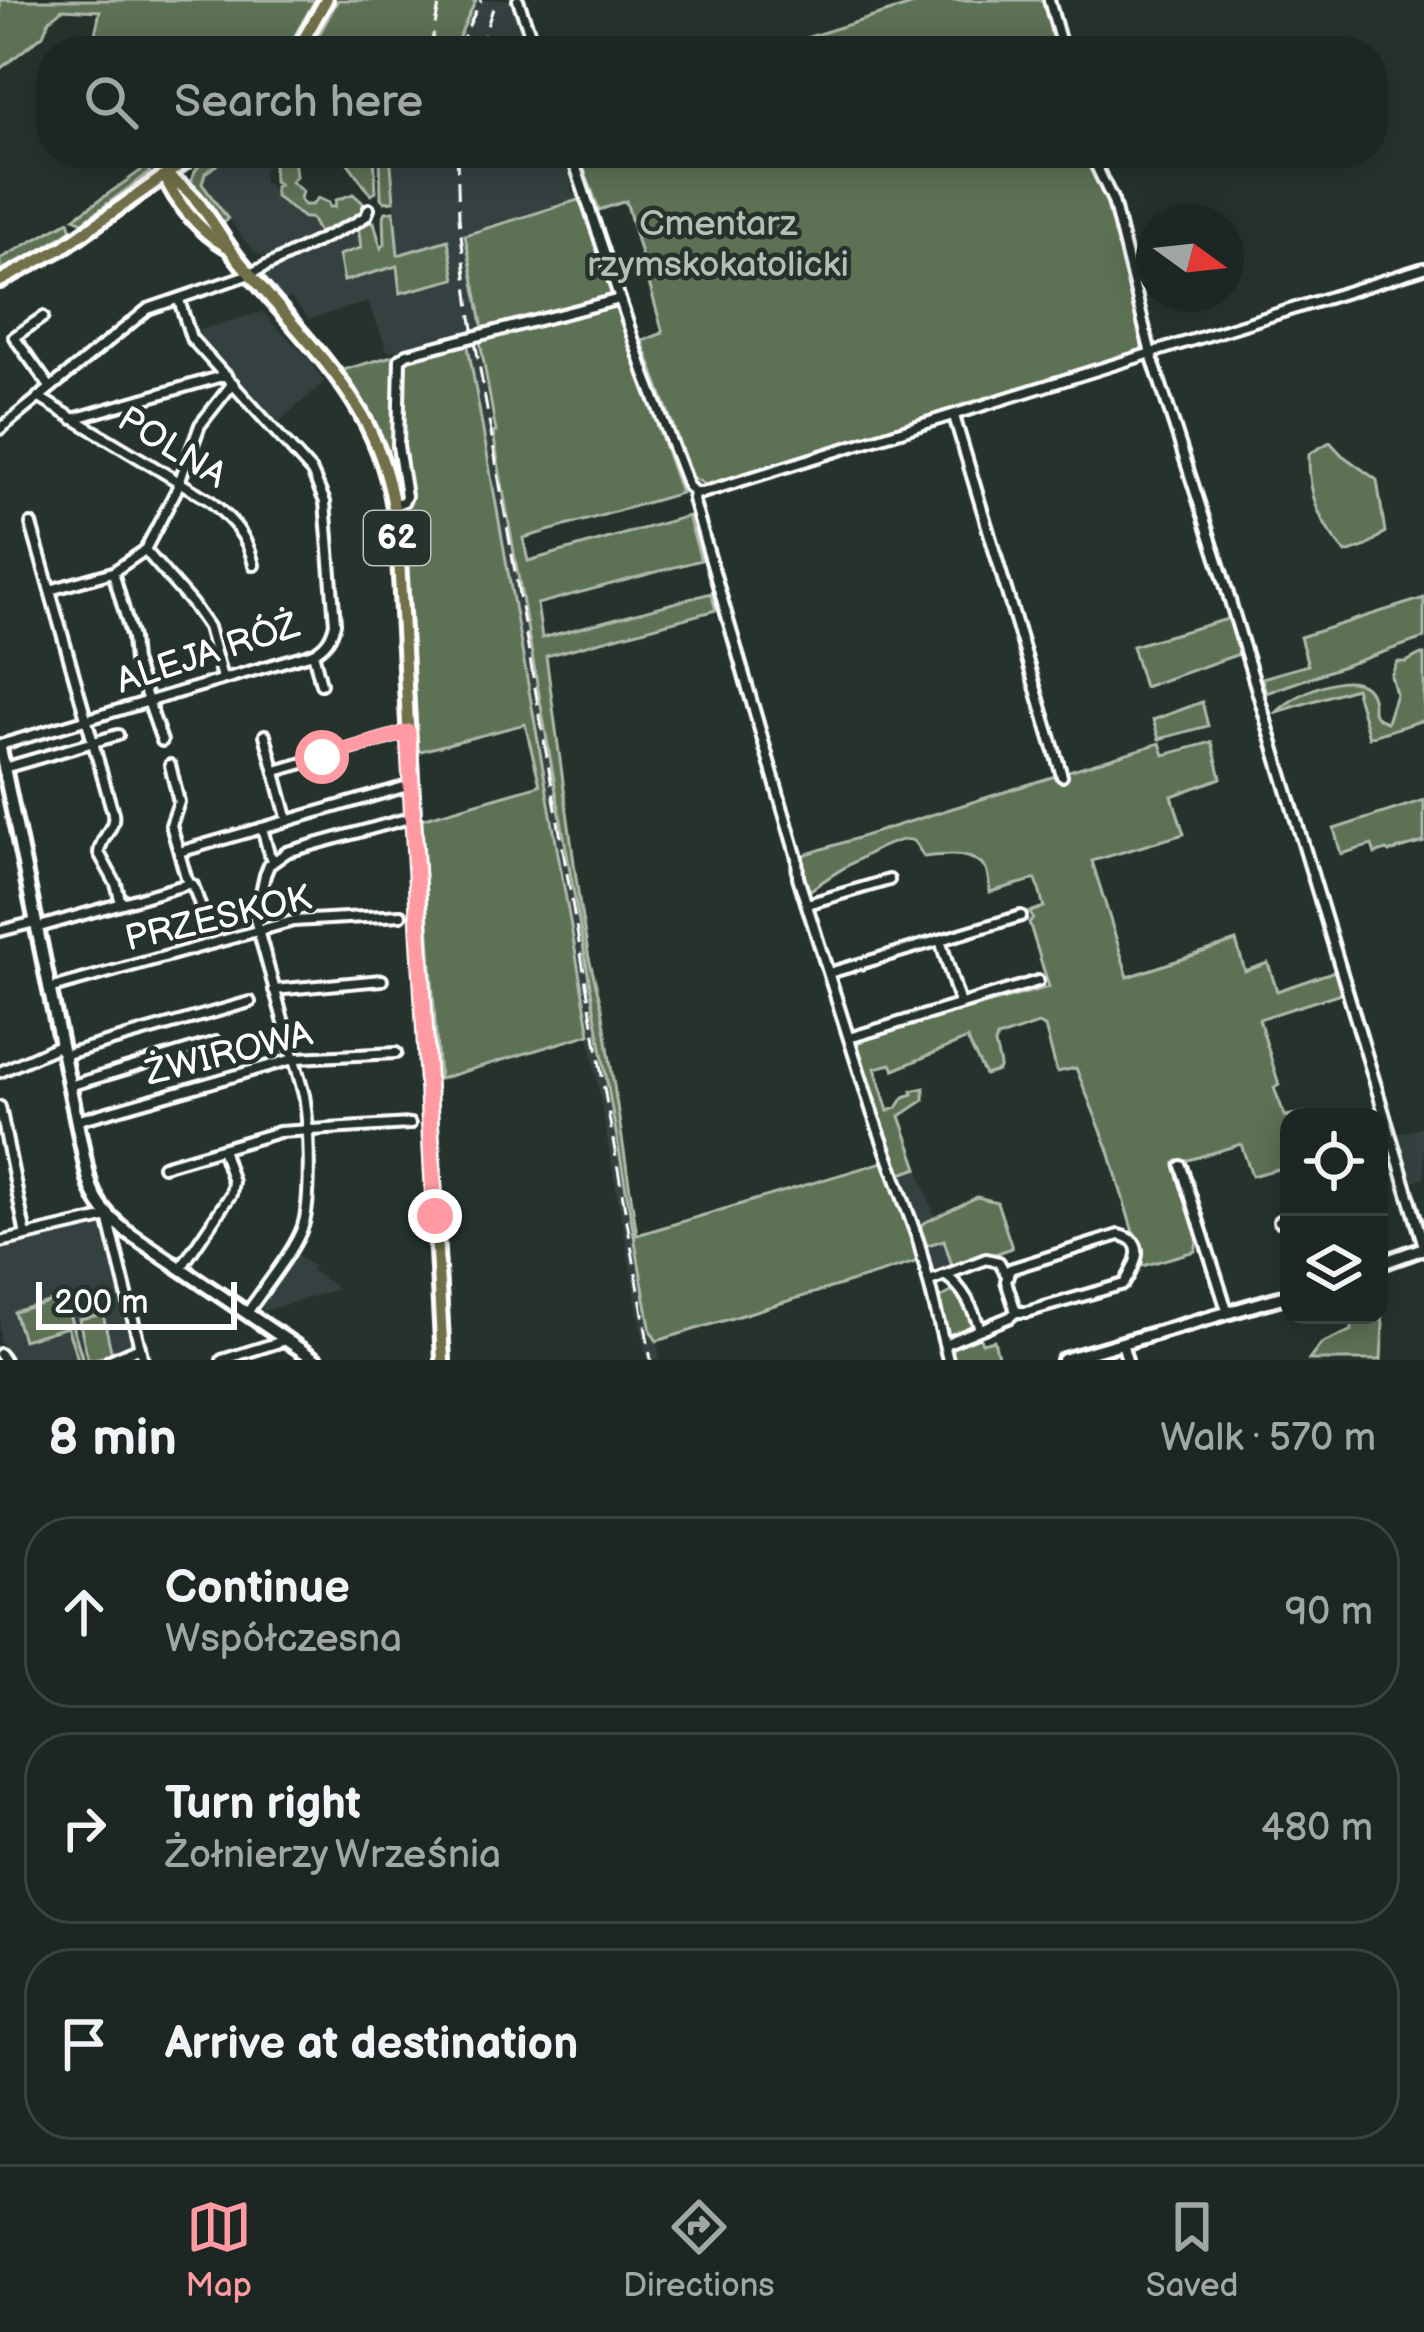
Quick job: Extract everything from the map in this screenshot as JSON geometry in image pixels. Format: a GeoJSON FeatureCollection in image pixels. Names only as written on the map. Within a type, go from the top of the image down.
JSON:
{"type":"FeatureCollection","features":[{"type":"Feature","properties":{"kind":"main road"},"geometry":{"type":"LineString","coordinates":[[306,36],[326,0]]}},
{"type":"Feature","properties":{"kind":"main road"},"geometry":{"type":"LineString","coordinates":[[0,281],[54,254],[176,168]]}},
{"type":"Feature","properties":{"kind":"main road"},"geometry":{"type":"LineString","coordinates":[[188,168],[185,183],[194,198]]}},
{"type":"Feature","properties":{"kind":"main road"},"geometry":{"type":"LineString","coordinates":[[165,176],[180,202]]}},
{"type":"Feature","properties":{"kind":"main road","name":"62"},"geometry":{"type":"LineString","coordinates":[[165,176],[194,198],[250,274],[356,401],[378,445],[394,505],[443,1360]]}},
{"type":"Feature","properties":{"kind":"main road"},"geometry":{"type":"LineString","coordinates":[[126,203],[159,192],[180,202]]}},
{"type":"Feature","properties":{"kind":"main road","name":"62"},"geometry":{"type":"LineString","coordinates":[[180,202],[214,239],[229,247]]}},
{"type":"Feature","properties":{"kind":"street"},"geometry":{"type":"LineString","coordinates":[[518,0],[531,36]]}},
{"type":"Feature","properties":{"kind":"street"},"geometry":{"type":"LineString","coordinates":[[1049,0],[1059,36]]}},
{"type":"Feature","properties":{"kind":"street"},"geometry":{"type":"LineString","coordinates":[[576,168],[688,486],[702,493],[1424,268]]}},
{"type":"Feature","properties":{"kind":"street"},"geometry":{"type":"LineString","coordinates":[[1097,168],[1113,201],[1151,354],[1424,1247],[1388,1261]]}},
{"type":"Feature","properties":{"kind":"street"},"geometry":{"type":"LineString","coordinates":[[0,429],[148,309],[250,274],[357,222],[369,208]]}},
{"type":"Feature","properties":{"kind":"street"},"geometry":{"type":"LineString","coordinates":[[394,505],[404,501],[406,492],[398,446],[400,359],[620,299]]}},
{"type":"Feature","properties":{"kind":"street","name":"ALEJA RÓŻ"},"geometry":{"type":"LineString","coordinates":[[0,746],[314,653],[328,642],[335,623],[325,502],[312,472],[191,338],[179,300]]}},
{"type":"Feature","properties":{"kind":"street"},"geometry":{"type":"LineString","coordinates":[[43,317],[14,337],[50,387]]}},
{"type":"Feature","properties":{"kind":"street"},"geometry":{"type":"LineString","coordinates":[[73,418],[229,379]]}},
{"type":"Feature","properties":{"kind":"street"},"geometry":{"type":"LineString","coordinates":[[50,590],[113,572],[145,550],[161,523],[200,425],[229,379]]}},
{"type":"Feature","properties":{"kind":"street","name":"POLNA"},"geometry":{"type":"LineString","coordinates":[[38,397],[209,500],[249,544],[254,565]]}},
{"type":"Feature","properties":{"kind":"street"},"geometry":{"type":"LineString","coordinates":[[954,416],[1062,776]]}},
{"type":"Feature","properties":{"kind":"street"},"geometry":{"type":"LineString","coordinates":[[694,492],[797,870],[930,1281],[948,1360]]}},
{"type":"Feature","properties":{"kind":"street"},"geometry":{"type":"LineString","coordinates":[[31,524],[114,822],[99,854],[121,904]]}},
{"type":"Feature","properties":{"kind":"street"},"geometry":{"type":"LineString","coordinates":[[145,550],[208,627],[222,679]]}},
{"type":"Feature","properties":{"kind":"street"},"geometry":{"type":"LineString","coordinates":[[113,572],[134,661],[162,741]]}},
{"type":"Feature","properties":{"kind":"street"},"geometry":{"type":"LineString","coordinates":[[314,653],[321,684]]}},
{"type":"Feature","properties":{"kind":"street"},"geometry":{"type":"LineString","coordinates":[[276,771],[408,732]]}},
{"type":"Feature","properties":{"kind":"street"},"geometry":{"type":"LineString","coordinates":[[4,768],[118,735]]}},
{"type":"Feature","properties":{"kind":"street"},"geometry":{"type":"LineString","coordinates":[[265,735],[288,820]]}},
{"type":"Feature","properties":{"kind":"street"},"geometry":{"type":"LineString","coordinates":[[0,746],[3,784],[92,1190],[108,1217],[143,1360]]}},
{"type":"Feature","properties":{"kind":"street"},"geometry":{"type":"LineString","coordinates":[[170,765],[179,802],[171,825],[188,884]]}},
{"type":"Feature","properties":{"kind":"street"},"geometry":{"type":"LineString","coordinates":[[179,852],[411,785]]}},
{"type":"Feature","properties":{"kind":"street"},"geometry":{"type":"LineString","coordinates":[[247,1313],[301,1231],[307,1210],[304,1095],[258,929],[256,908],[265,875],[274,860],[287,852],[413,817]]}},
{"type":"Feature","properties":{"kind":"street"},"geometry":{"type":"LineString","coordinates":[[262,828],[274,860]]}},
{"type":"Feature","properties":{"kind":"street"},"geometry":{"type":"LineString","coordinates":[[807,904],[890,880]]}},
{"type":"Feature","properties":{"kind":"street"},"geometry":{"type":"LineString","coordinates":[[0,931],[188,884],[194,886],[202,910]]}},
{"type":"Feature","properties":{"kind":"street","name":"PRZESKOK"},"geometry":{"type":"LineString","coordinates":[[49,989],[293,921],[401,915]]}},
{"type":"Feature","properties":{"kind":"street"},"geometry":{"type":"LineString","coordinates":[[829,973],[1021,916]]}},
{"type":"Feature","properties":{"kind":"street"},"geometry":{"type":"LineString","coordinates":[[940,940],[960,1004]]}},
{"type":"Feature","properties":{"kind":"street"},"geometry":{"type":"LineString","coordinates":[[274,990],[382,980]]}},
{"type":"Feature","properties":{"kind":"street"},"geometry":{"type":"LineString","coordinates":[[849,1038],[1038,981]]}},
{"type":"Feature","properties":{"kind":"street"},"geometry":{"type":"LineString","coordinates":[[0,1072],[61,1050],[250,1002]]}},
{"type":"Feature","properties":{"kind":"street"},"geometry":{"type":"LineString","coordinates":[[69,1086],[216,1042]]}},
{"type":"Feature","properties":{"kind":"street","name":"ŻWIROWA"},"geometry":{"type":"LineString","coordinates":[[76,1121],[294,1059],[396,1053]]}},
{"type":"Feature","properties":{"kind":"street"},"geometry":{"type":"LineString","coordinates":[[0,1108],[26,1236]]}},
{"type":"Feature","properties":{"kind":"street"},"geometry":{"type":"LineString","coordinates":[[164,1166],[279,1132],[410,1124]]}},
{"type":"Feature","properties":{"kind":"street"},"geometry":{"type":"LineString","coordinates":[[181,1268],[231,1194],[233,1182],[222,1149]]}},
{"type":"Feature","properties":{"kind":"street"},"geometry":{"type":"LineString","coordinates":[[1180,1166],[1228,1313]]}},
{"type":"Feature","properties":{"kind":"street"},"geometry":{"type":"LineString","coordinates":[[0,1242],[108,1217],[316,1360]]}},
{"type":"Feature","properties":{"kind":"street"},"geometry":{"type":"LineString","coordinates":[[945,1344],[1016,1312],[1124,1284],[1138,1251],[1134,1242],[1119,1234],[1006,1274]]}},
{"type":"Feature","properties":{"kind":"street"},"geometry":{"type":"LineString","coordinates":[[930,1281],[986,1259],[999,1262],[1016,1312]]}},
{"type":"Feature","properties":{"kind":"street"},"geometry":{"type":"LineString","coordinates":[[945,1275],[972,1307],[980,1329]]}},
{"type":"Feature","properties":{"kind":"street"},"geometry":{"type":"LineString","coordinates":[[1063,1360],[1280,1298]]}},
{"type":"Feature","properties":{"kind":"street"},"geometry":{"type":"LineString","coordinates":[[222,1360],[286,1340]]}},
{"type":"Feature","properties":{"kind":"street"},"geometry":{"type":"LineString","coordinates":[[1122,1343],[1127,1360]]}},
{"type":"Feature","properties":{"kind":"street"},"geometry":{"type":"LineString","coordinates":[[110,1360],[140,1347]]}},
{"type":"Feature","properties":{"kind":"shaded area"},"geometry":{"type":"Polygon","coordinates":[[[477,0],[512,0],[525,36],[459,36],[477,0]]]}},
{"type":"Feature","properties":{"kind":"shaded area"},"geometry":{"type":"Polygon","coordinates":[[[212,168],[265,168],[264,184],[304,218],[311,217],[319,232],[268,258],[254,252],[202,185],[205,173],[212,168]]]}},
{"type":"Feature","properties":{"kind":"shaded area"},"geometry":{"type":"Polygon","coordinates":[[[391,168],[568,168],[573,193],[580,200],[466,235],[483,329],[388,352],[368,302],[309,319],[290,298],[282,302],[264,280],[270,267],[358,224],[361,248],[398,266],[400,292],[454,279],[448,241],[397,256],[391,168]]]}},
{"type":"Feature","properties":{"kind":"shaded area"},"geometry":{"type":"Polygon","coordinates":[[[262,312],[309,359],[324,382],[277,424],[196,331],[262,312]]]}},
{"type":"Feature","properties":{"kind":"shaded area"},"geometry":{"type":"Polygon","coordinates":[[[477,340],[651,1332],[660,1360],[647,1360],[615,1182],[466,342],[477,340]]]}},
{"type":"Feature","properties":{"kind":"shaded area"},"geometry":{"type":"Polygon","coordinates":[[[1424,1126],[1424,1178],[1413,1182],[1398,1134],[1424,1126]]]}},
{"type":"Feature","properties":{"kind":"shaded area"},"geometry":{"type":"Polygon","coordinates":[[[918,1168],[953,1269],[934,1276],[898,1175],[918,1168]]]}},
{"type":"Feature","properties":{"kind":"shaded area"},"geometry":{"type":"Polygon","coordinates":[[[100,1226],[134,1347],[104,1360],[11,1360],[0,1342],[0,1247],[100,1226]]]}},
{"type":"Feature","properties":{"kind":"shaded area"},"geometry":{"type":"Polygon","coordinates":[[[296,1255],[335,1290],[263,1311],[262,1305],[296,1255]]]}},
{"type":"Feature","properties":{"kind":"green space"},"geometry":{"type":"Polygon","coordinates":[[[0,0],[315,0],[295,36],[97,36],[100,11],[62,9],[43,35],[0,69],[0,0]]]}},
{"type":"Feature","properties":{"kind":"green space"},"geometry":{"type":"Polygon","coordinates":[[[338,0],[476,0],[459,36],[318,36],[338,0]]]}},
{"type":"Feature","properties":{"kind":"green space"},"geometry":{"type":"Polygon","coordinates":[[[927,0],[1044,0],[1053,36],[812,36],[927,0]]]}},
{"type":"Feature","properties":{"kind":"green space"},"geometry":{"type":"Polygon","coordinates":[[[145,168],[150,172],[83,222],[74,218],[145,168]]]}},
{"type":"Feature","properties":{"kind":"green space"},"geometry":{"type":"Polygon","coordinates":[[[212,168],[202,184],[228,219],[224,223],[193,187],[195,172],[212,168]]]}},
{"type":"Feature","properties":{"kind":"green space"},"geometry":{"type":"Polygon","coordinates":[[[274,168],[295,168],[291,182],[302,191],[304,205],[318,198],[335,207],[336,200],[353,194],[363,203],[363,212],[320,235],[311,218],[304,218],[275,196],[279,185],[274,168]]]}},
{"type":"Feature","properties":{"kind":"green space"},"geometry":{"type":"Polygon","coordinates":[[[352,168],[375,168],[376,192],[371,195],[352,168]]]}},
{"type":"Feature","properties":{"kind":"green space"},"geometry":{"type":"Polygon","coordinates":[[[380,168],[391,168],[394,201],[381,198],[380,168]]]}},
{"type":"Feature","properties":{"kind":"green space","name":"Cmentarz rzymskokatolicki"},"geometry":{"type":"Polygon","coordinates":[[[584,168],[1092,168],[1110,206],[1143,342],[1141,351],[706,485],[692,477],[642,341],[663,333],[626,201],[599,210],[584,168]]]}},
{"type":"Feature","properties":{"kind":"green space"},"geometry":{"type":"Polygon","coordinates":[[[578,200],[617,296],[483,329],[465,235],[578,200]]]}},
{"type":"Feature","properties":{"kind":"green space"},"geometry":{"type":"Polygon","coordinates":[[[394,211],[398,255],[448,240],[455,279],[400,293],[397,266],[344,281],[339,255],[361,248],[358,224],[374,222],[381,248],[385,244],[384,216],[394,211]]]}},
{"type":"Feature","properties":{"kind":"green space"},"geometry":{"type":"Polygon","coordinates":[[[69,221],[72,230],[0,270],[0,259],[69,221]]]}},
{"type":"Feature","properties":{"kind":"green space"},"geometry":{"type":"Polygon","coordinates":[[[615,304],[681,493],[523,538],[528,561],[688,516],[701,560],[537,604],[542,638],[711,593],[716,610],[546,656],[580,907],[602,1008],[637,1235],[886,1161],[919,1261],[657,1341],[651,1332],[480,341],[615,304]]]}},
{"type":"Feature","properties":{"kind":"green space"},"geometry":{"type":"Polygon","coordinates":[[[466,335],[590,1034],[439,1079],[421,819],[540,785],[525,724],[417,752],[403,511],[383,441],[343,370],[466,335]]]}},
{"type":"Feature","properties":{"kind":"green space"},"geometry":{"type":"Polygon","coordinates":[[[1330,442],[1377,480],[1385,532],[1367,546],[1346,553],[1322,519],[1311,482],[1309,454],[1330,442]]]}},
{"type":"Feature","properties":{"kind":"green space"},"geometry":{"type":"Polygon","coordinates":[[[1424,598],[1424,638],[1266,693],[1262,678],[1308,665],[1300,637],[1424,598]]]}},
{"type":"Feature","properties":{"kind":"green space"},"geometry":{"type":"Polygon","coordinates":[[[1231,618],[1242,653],[1144,687],[1132,646],[1231,618]]]}},
{"type":"Feature","properties":{"kind":"green space"},"geometry":{"type":"Polygon","coordinates":[[[1424,655],[1424,720],[1369,737],[1355,688],[1277,712],[1318,687],[1350,681],[1363,685],[1371,695],[1373,712],[1387,722],[1396,694],[1391,676],[1397,662],[1424,655]]]}},
{"type":"Feature","properties":{"kind":"green space"},"geometry":{"type":"Polygon","coordinates":[[[1202,702],[1208,726],[1159,739],[1153,720],[1202,702]]]}},
{"type":"Feature","properties":{"kind":"green space"},"geometry":{"type":"Polygon","coordinates":[[[1212,742],[1221,778],[1172,796],[1184,834],[1092,861],[1128,977],[1236,941],[1245,971],[1268,963],[1277,991],[1335,971],[1341,993],[1259,1019],[1279,1085],[1274,1088],[1282,1108],[1280,1168],[1252,1176],[1241,1144],[1175,1164],[1198,1236],[1195,1251],[1143,1266],[1108,1148],[1076,1068],[1057,1072],[1045,1027],[1038,1024],[997,1038],[1000,1065],[998,1071],[985,1075],[967,1039],[894,1070],[891,1064],[875,1068],[888,1111],[912,1091],[924,1088],[924,1100],[900,1116],[918,1168],[898,1175],[855,1046],[856,1040],[1049,987],[1029,922],[1033,919],[1030,912],[1044,907],[1036,879],[990,892],[986,870],[974,859],[924,857],[913,841],[905,840],[861,858],[809,891],[802,872],[803,855],[1160,743],[1164,755],[1212,742]]]}},
{"type":"Feature","properties":{"kind":"green space"},"geometry":{"type":"Polygon","coordinates":[[[1424,800],[1424,842],[1389,852],[1375,854],[1372,845],[1341,854],[1334,829],[1424,800]]]}},
{"type":"Feature","properties":{"kind":"green space"},"geometry":{"type":"Polygon","coordinates":[[[977,1197],[997,1202],[1012,1248],[953,1269],[944,1240],[925,1246],[922,1224],[977,1197]]]}},
{"type":"Feature","properties":{"kind":"green space"},"geometry":{"type":"Polygon","coordinates":[[[954,1291],[970,1310],[976,1327],[951,1339],[939,1306],[941,1297],[954,1291]]]}},
{"type":"Feature","properties":{"kind":"green space"},"geometry":{"type":"Polygon","coordinates":[[[65,1301],[83,1360],[78,1360],[67,1327],[23,1340],[14,1312],[65,1301]]]}},
{"type":"Feature","properties":{"kind":"green space"},"geometry":{"type":"Polygon","coordinates":[[[103,1314],[112,1355],[88,1360],[79,1319],[103,1314]]]}},
{"type":"Feature","properties":{"kind":"green space"},"geometry":{"type":"Polygon","coordinates":[[[1351,1324],[1383,1324],[1381,1360],[1309,1360],[1321,1344],[1352,1330],[1351,1324]]]}},
{"type":"Feature","properties":{"kind":"green space"},"geometry":{"type":"Polygon","coordinates":[[[978,1333],[982,1343],[994,1340],[999,1360],[952,1360],[951,1347],[978,1333]]]}},
{"type":"Feature","properties":{"kind":"railway"},"geometry":{"type":"LineString","coordinates":[[433,36],[440,0]]}},
{"type":"Feature","properties":{"kind":"railway"},"geometry":{"type":"LineString","coordinates":[[464,36],[481,0]]}},
{"type":"Feature","properties":{"kind":"railway"},"geometry":{"type":"LineString","coordinates":[[484,36],[494,5]]}},
{"type":"Feature","properties":{"kind":"railway"},"geometry":{"type":"LineString","coordinates":[[457,168],[471,317],[651,1360]]}},
{"type":"Feature","properties":{"kind":"route"},"geometry":{"type":"LineString","coordinates":[[322,757],[408,732],[435,1216]]}}]}
